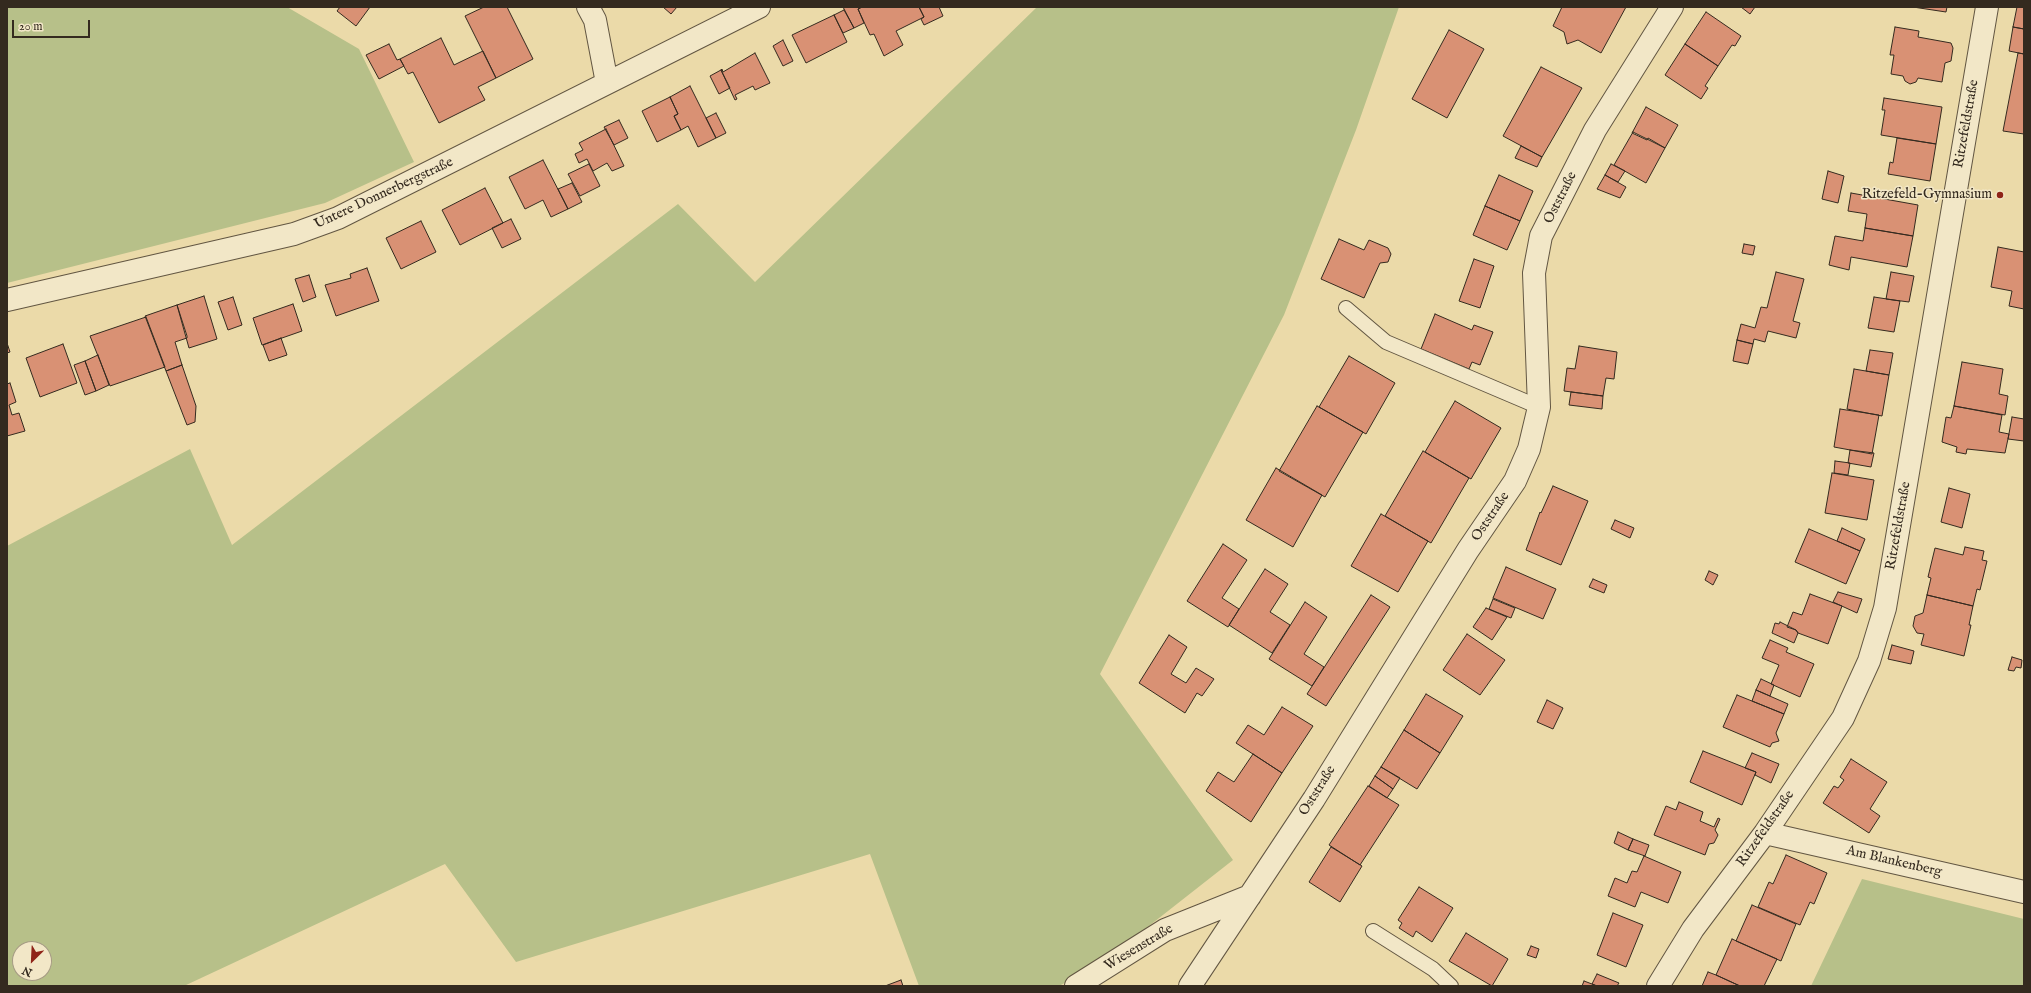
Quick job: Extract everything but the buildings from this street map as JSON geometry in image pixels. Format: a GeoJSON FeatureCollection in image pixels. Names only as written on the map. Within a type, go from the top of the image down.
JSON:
{"type":"FeatureCollection","features":[{"type":"Feature","properties":{"kind":"street"},"geometry":{"type":"LineString","coordinates":[[588,7],[595,20],[607,83]]}},
{"type":"Feature","properties":{"kind":"street","name":"Untere Donnerbergstraße"},"geometry":{"type":"LineString","coordinates":[[7,300],[294,234],[338,218],[759,7]]}},
{"type":"Feature","properties":{"kind":"street","name":"Oststraße"},"geometry":{"type":"LineString","coordinates":[[1190,986],[1314,799],[1464,557],[1515,480],[1529,449],[1539,407],[1534,272],[1541,236],[1595,130],[1672,7]]}},
{"type":"Feature","properties":{"kind":"street","name":"Ritzefeldstraße"},"geometry":{"type":"LineString","coordinates":[[1658,986],[1694,929],[1765,833],[1843,718],[1869,660],[1885,608],[1987,7]]}},
{"type":"Feature","properties":{"kind":"street","name":"Am Blankenberg"},"geometry":{"type":"LineString","coordinates":[[1765,833],[2024,892]]}},
{"type":"Feature","properties":{"kind":"street","name":"Wiesenstraße"},"geometry":{"type":"LineString","coordinates":[[1076,986],[1165,930],[1250,896]]}},
{"type":"Feature","properties":{"kind":"lane"},"geometry":{"type":"LineString","coordinates":[[1346,308],[1386,342],[1539,407]]}},
{"type":"Feature","properties":{"kind":"lane"},"geometry":{"type":"LineString","coordinates":[[1373,931],[1433,969],[1450,986]]}},
{"type":"Feature","properties":{"kind":"green space"},"geometry":{"type":"Polygon","coordinates":[[[7,7],[287,7],[359,49],[414,162],[325,203],[7,283],[7,7]]]}},
{"type":"Feature","properties":{"kind":"green space"},"geometry":{"type":"Polygon","coordinates":[[[1037,7],[1399,7],[1356,130],[1284,315],[1100,674],[1233,860],[1103,962],[1059,986],[919,986],[870,854],[516,962],[445,864],[184,986],[7,986],[7,546],[190,449],[232,545],[678,204],[755,282],[1037,7]]]}},
{"type":"Feature","properties":{"kind":"green space"},"geometry":{"type":"Polygon","coordinates":[[[1862,879],[2024,919],[2024,986],[1811,986],[1862,879]]]}},
{"type":"Feature","properties":{"kind":"place","name":"Ritzefeld-Gymnasium"},"geometry":{"type":"Point","coordinates":[2000,195]}}]}
